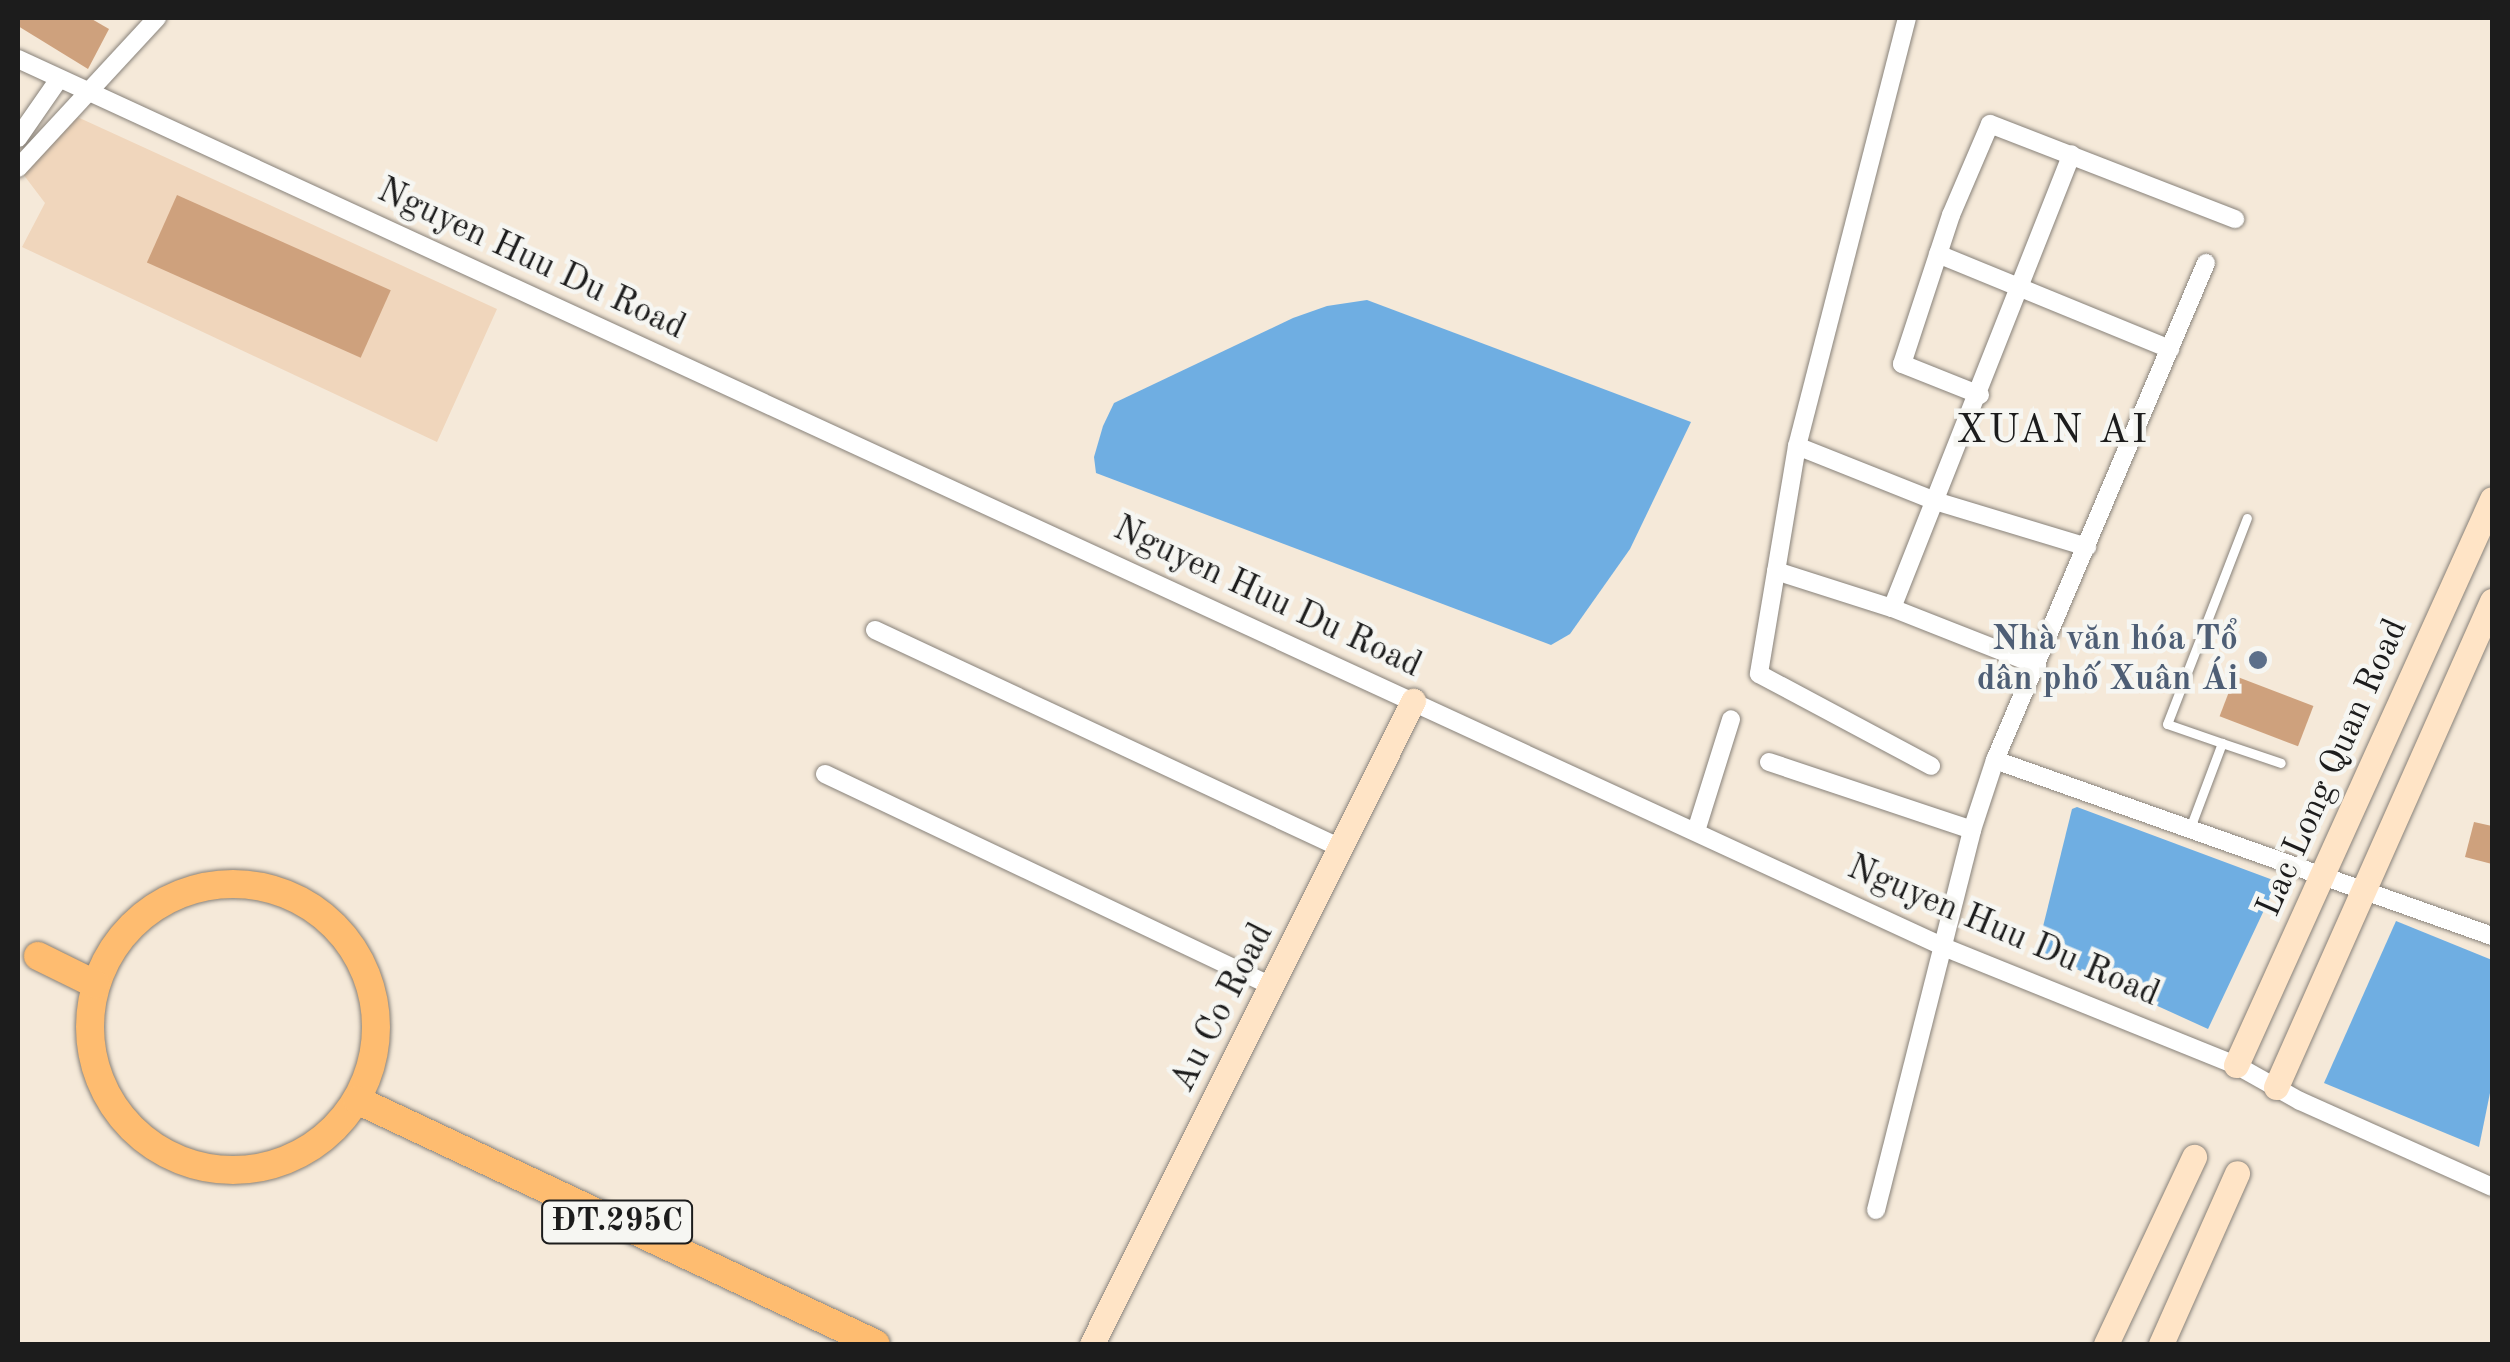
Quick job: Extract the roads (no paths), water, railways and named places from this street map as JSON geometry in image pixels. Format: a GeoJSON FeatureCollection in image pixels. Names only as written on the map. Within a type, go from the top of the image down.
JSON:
{"type":"FeatureCollection","features":[{"type":"Feature","properties":{"kind":"main road","name":"Lac Long Quan Road"},"geometry":{"type":"LineString","coordinates":[[2236,1065],[2322,876],[2483,548],[2492,499]]}},
{"type":"Feature","properties":{"kind":"main road"},"geometry":{"type":"LineString","coordinates":[[2276,1086],[2492,602]]}},
{"type":"Feature","properties":{"kind":"main road","name":"Au Co Road"},"geometry":{"type":"LineString","coordinates":[[1092,1344],[1414,701]]}},
{"type":"Feature","properties":{"kind":"main road"},"geometry":{"type":"LineString","coordinates":[[238,883],[292,896],[340,932],[370,984],[376,1043],[357,1100],[344,1119],[308,1149],[265,1167],[219,1170],[174,1157],[134,1131],[106,1094],[90,1048],[96,984],[120,937],[136,920],[175,895],[238,883]]}},
{"type":"Feature","properties":{"kind":"main road"},"geometry":{"type":"LineString","coordinates":[[38,956],[96,984]]}},
{"type":"Feature","properties":{"kind":"main road","name":"ĐT.295C"},"geometry":{"type":"LineString","coordinates":[[357,1100],[876,1344]]}},
{"type":"Feature","properties":{"kind":"main road"},"geometry":{"type":"LineString","coordinates":[[2106,1344],[2194,1157]]}},
{"type":"Feature","properties":{"kind":"main road"},"geometry":{"type":"LineString","coordinates":[[2161,1344],[2238,1172]]}},
{"type":"Feature","properties":{"kind":"street"},"geometry":{"type":"LineString","coordinates":[[18,168],[157,18]]}},
{"type":"Feature","properties":{"kind":"street"},"geometry":{"type":"LineString","coordinates":[[1908,18],[1796,446],[1759,674],[1932,766]]}},
{"type":"Feature","properties":{"kind":"street","name":"Nguyen Huu Du Road"},"geometry":{"type":"LineString","coordinates":[[18,59],[1946,948],[2236,1065],[2492,1186]]}},
{"type":"Feature","properties":{"kind":"street"},"geometry":{"type":"LineString","coordinates":[[18,138],[60,79]]}},
{"type":"Feature","properties":{"kind":"street"},"geometry":{"type":"LineString","coordinates":[[1980,395],[1902,364],[1938,254],[1990,124],[2235,219]]}},
{"type":"Feature","properties":{"kind":"street"},"geometry":{"type":"LineString","coordinates":[[1892,608],[1980,395],[2072,154]]}},
{"type":"Feature","properties":{"kind":"street"},"geometry":{"type":"LineString","coordinates":[[1938,254],[2170,348]]}},
{"type":"Feature","properties":{"kind":"street"},"geometry":{"type":"LineString","coordinates":[[1876,1210],[1946,948],[1972,830],[1995,760],[2206,263]]}},
{"type":"Feature","properties":{"kind":"street"},"geometry":{"type":"LineString","coordinates":[[1796,446],[1935,502],[2086,547]]}},
{"type":"Feature","properties":{"kind":"street"},"geometry":{"type":"LineString","coordinates":[[1776,571],[1892,608],[2037,665]]}},
{"type":"Feature","properties":{"kind":"street"},"geometry":{"type":"LineString","coordinates":[[875,630],[1343,848]]}},
{"type":"Feature","properties":{"kind":"street"},"geometry":{"type":"LineString","coordinates":[[1696,831],[1732,719]]}},
{"type":"Feature","properties":{"kind":"street"},"geometry":{"type":"LineString","coordinates":[[1995,760],[2492,936]]}},
{"type":"Feature","properties":{"kind":"street"},"geometry":{"type":"LineString","coordinates":[[1769,762],[1972,830]]}},
{"type":"Feature","properties":{"kind":"street"},"geometry":{"type":"LineString","coordinates":[[825,774],[1274,987]]}},
{"type":"Feature","properties":{"kind":"lane"},"geometry":{"type":"LineString","coordinates":[[2248,518],[2168,724],[2281,763]]}},
{"type":"Feature","properties":{"kind":"lane"},"geometry":{"type":"LineString","coordinates":[[2190,828],[2222,743]]}},
{"type":"Feature","properties":{"kind":"water"},"geometry":{"type":"Polygon","coordinates":[[[1367,300],[1691,422],[1630,549],[1570,634],[1551,645],[1096,473],[1094,457],[1114,403],[1293,318],[1327,306],[1367,300]]]}},
{"type":"Feature","properties":{"kind":"water"},"geometry":{"type":"Polygon","coordinates":[[[2077,807],[2273,880],[2274,889],[2208,1029],[2037,951],[2072,809],[2077,807]]]}},
{"type":"Feature","properties":{"kind":"water"},"geometry":{"type":"Polygon","coordinates":[[[2396,921],[2492,960],[2492,1083],[2479,1147],[2324,1083],[2396,921]]]}},
{"type":"Feature","properties":{"kind":"place","name":"Nhà văn hóa Tổ dân phố Xuân Ái"},"geometry":{"type":"Point","coordinates":[2258,660]}},
{"type":"Feature","properties":{"kind":"district","name":"XUAN AI"},"geometry":{"type":"Point","coordinates":[2053,432]}}]}
